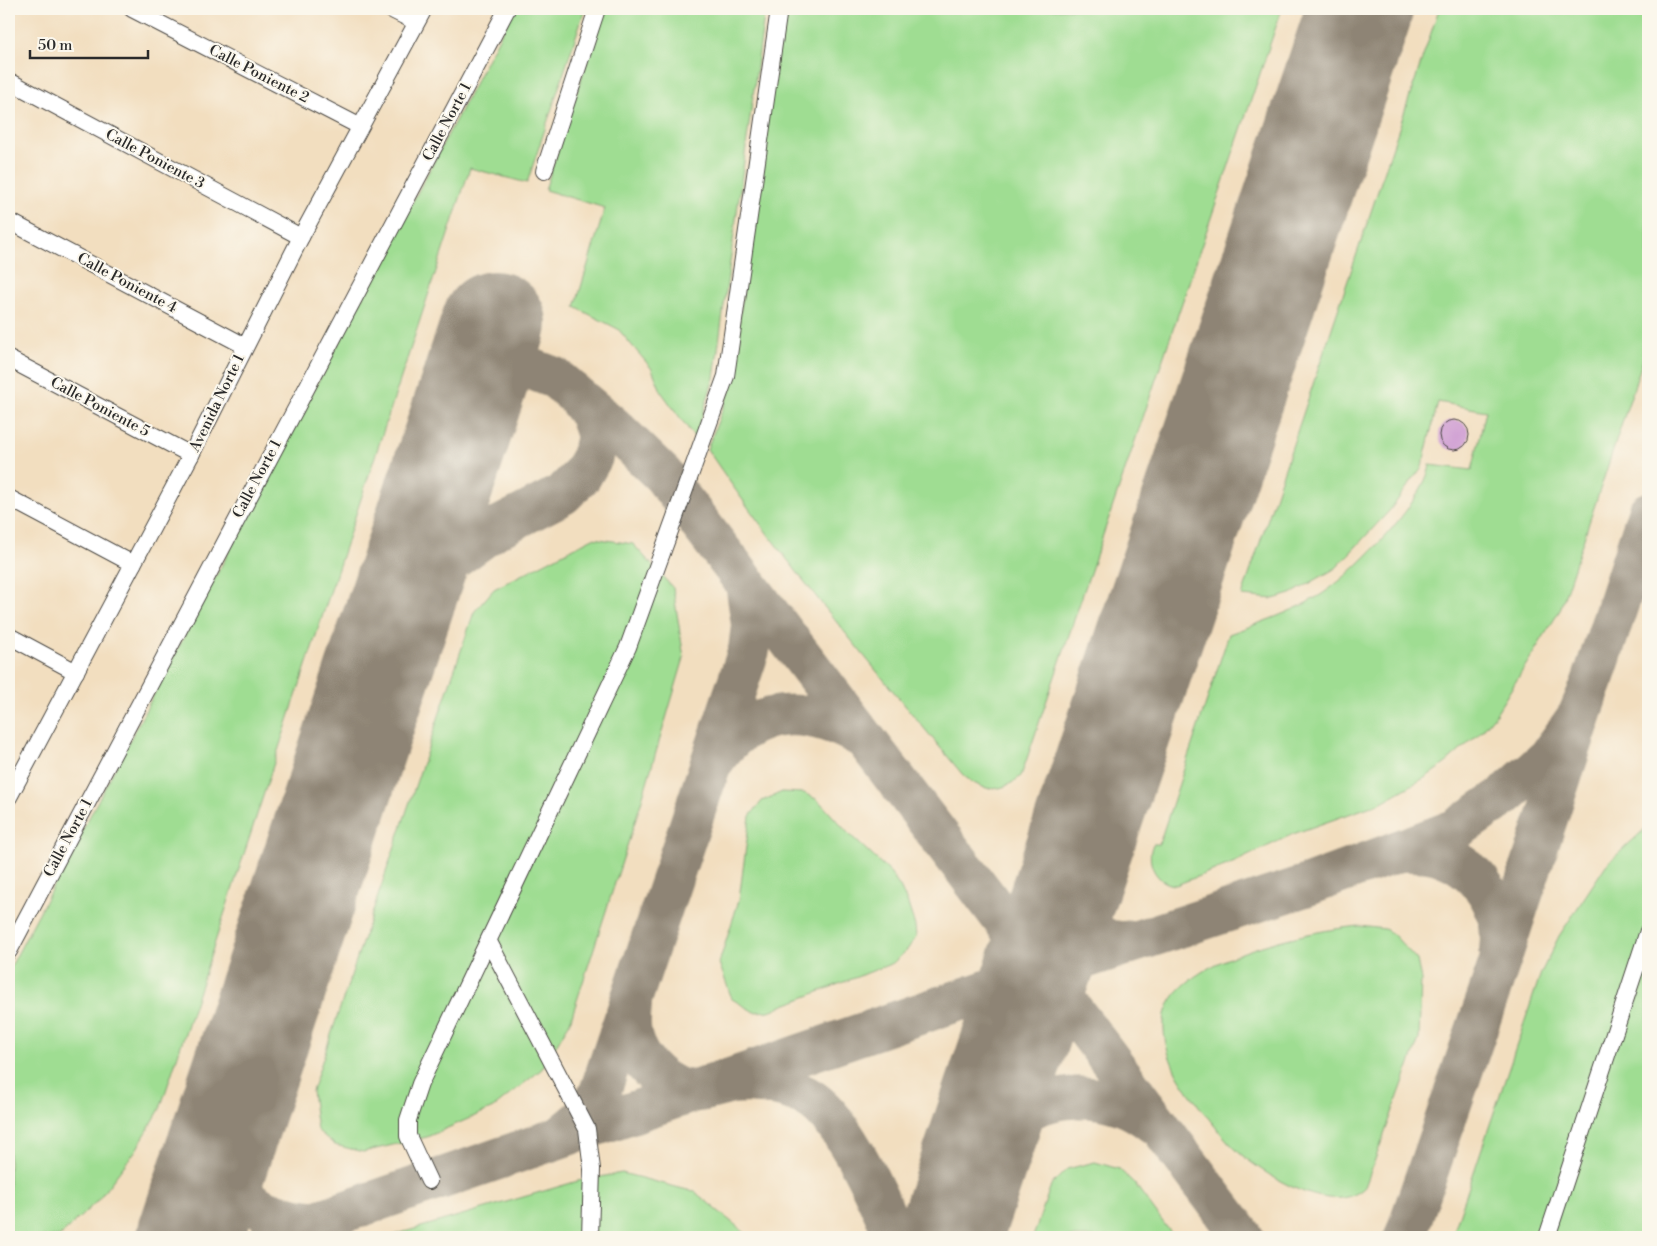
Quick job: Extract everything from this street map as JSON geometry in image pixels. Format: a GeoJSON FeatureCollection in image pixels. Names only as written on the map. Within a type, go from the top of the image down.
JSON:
{"type":"FeatureCollection","features":[{"type":"Feature","properties":{"kind":"street","name":"Calle Poniente 2"},"geometry":{"type":"LineString","coordinates":[[132,9],[359,126]]}},
{"type":"Feature","properties":{"kind":"street"},"geometry":{"type":"LineString","coordinates":[[390,9],[420,16]]}},
{"type":"Feature","properties":{"kind":"street","name":"Calle Norte 1"},"geometry":{"type":"LineString","coordinates":[[9,951],[507,9]]}},
{"type":"Feature","properties":{"kind":"street"},"geometry":{"type":"LineString","coordinates":[[544,171],[597,9]]}},
{"type":"Feature","properties":{"kind":"street"},"geometry":{"type":"LineString","coordinates":[[429,1181],[408,1136],[408,1120],[420,1084],[628,647],[726,376],[779,9]]}},
{"type":"Feature","properties":{"kind":"street","name":"Avenida Norte 1"},"geometry":{"type":"LineString","coordinates":[[9,797],[14,776],[76,672],[132,564],[192,455],[301,237],[359,126],[420,16]]}},
{"type":"Feature","properties":{"kind":"street","name":"Calle Poniente 3"},"geometry":{"type":"LineString","coordinates":[[9,81],[301,237]]}},
{"type":"Feature","properties":{"kind":"street","name":"Calle Poniente 4"},"geometry":{"type":"LineString","coordinates":[[9,221],[245,346]]}},
{"type":"Feature","properties":{"kind":"street","name":"Calle Poniente 5"},"geometry":{"type":"LineString","coordinates":[[9,359],[192,455]]}},
{"type":"Feature","properties":{"kind":"street"},"geometry":{"type":"LineString","coordinates":[[9,498],[132,564]]}},
{"type":"Feature","properties":{"kind":"street"},"geometry":{"type":"LineString","coordinates":[[9,636],[76,672]]}},
{"type":"Feature","properties":{"kind":"street"},"geometry":{"type":"LineString","coordinates":[[1547,1237],[1648,931]]}},
{"type":"Feature","properties":{"kind":"street"},"geometry":{"type":"LineString","coordinates":[[489,942],[587,1129],[592,1169],[590,1237]]}},
{"type":"Feature","properties":{"kind":"green space"},"geometry":{"type":"Polygon","coordinates":[[[514,9],[585,9],[527,183],[470,168],[160,1109],[136,1150],[97,1201],[59,1237],[9,1237],[9,970],[514,9]]]}},
{"type":"Feature","properties":{"kind":"green space"},"geometry":{"type":"Polygon","coordinates":[[[604,9],[765,9],[714,378],[695,438],[662,393],[652,369],[618,329],[575,307],[605,208],[545,190],[604,9]]]}},
{"type":"Feature","properties":{"kind":"green space"},"geometry":{"type":"Polygon","coordinates":[[[783,9],[1282,9],[1021,776],[1006,786],[999,788],[985,788],[970,781],[963,775],[799,574],[736,491],[707,449],[729,393],[783,9]]]}},
{"type":"Feature","properties":{"kind":"green space"},"geometry":{"type":"Polygon","coordinates":[[[1439,9],[1648,9],[1648,345],[1560,610],[1495,715],[1481,732],[1446,763],[1426,777],[1380,803],[1293,834],[1235,862],[1176,885],[1169,884],[1163,881],[1154,871],[1151,865],[1151,851],[1153,844],[1159,844],[1229,634],[1296,608],[1331,588],[1384,538],[1415,498],[1425,480],[1430,465],[1472,470],[1486,411],[1438,402],[1422,467],[1390,510],[1336,568],[1291,594],[1273,599],[1242,596],[1439,9]]]}},
{"type":"Feature","properties":{"kind":"green space"},"geometry":{"type":"Polygon","coordinates":[[[593,538],[633,544],[673,588],[684,658],[640,806],[570,1022],[542,1069],[493,1108],[427,1137],[363,1152],[335,1145],[317,1130],[312,1091],[474,612],[494,589],[593,538]]]}},
{"type":"Feature","properties":{"kind":"green space"},"geometry":{"type":"Polygon","coordinates":[[[782,792],[804,793],[818,800],[848,833],[888,870],[900,887],[908,904],[915,926],[916,937],[907,950],[893,963],[769,1011],[754,1012],[732,999],[719,963],[739,900],[750,816],[762,801],[782,792]]]}},
{"type":"Feature","properties":{"kind":"green space"},"geometry":{"type":"Polygon","coordinates":[[[1648,826],[1648,1237],[1452,1237],[1541,973],[1559,936],[1606,865],[1648,826]]]}},
{"type":"Feature","properties":{"kind":"green space"},"geometry":{"type":"Polygon","coordinates":[[[1360,926],[1385,929],[1393,934],[1417,960],[1421,980],[1419,1039],[1365,1187],[1352,1195],[1337,1198],[1320,1197],[1285,1184],[1243,1156],[1227,1140],[1196,1102],[1175,1070],[1166,1046],[1164,1022],[1171,1000],[1189,981],[1214,965],[1245,952],[1277,942],[1309,934],[1360,926]]]}},
{"type":"Feature","properties":{"kind":"green space"},"geometry":{"type":"Polygon","coordinates":[[[1095,1162],[1119,1169],[1135,1184],[1174,1237],[1033,1237],[1051,1185],[1067,1169],[1095,1162]]]}},
{"type":"Feature","properties":{"kind":"green space"},"geometry":{"type":"Polygon","coordinates":[[[622,1173],[695,1192],[750,1237],[387,1237],[578,1181],[622,1173]]]}},
{"type":"Feature","properties":{"kind":"building"},"geometry":{"type":"Polygon","coordinates":[[[1454,420],[1465,424],[1469,435],[1465,446],[1454,450],[1443,446],[1439,435],[1443,424],[1454,420]]]}},
{"type":"Feature","properties":{"kind":"taxiway"},"geometry":{"type":"LineString","coordinates":[[1334,9],[1340,41],[1337,73]]}},
{"type":"Feature","properties":{"kind":"taxiway"},"geometry":{"type":"LineString","coordinates":[[484,351],[555,378],[612,426],[663,475],[1077,1016],[1243,1237]]}},
{"type":"Feature","properties":{"kind":"taxiway"},"geometry":{"type":"LineString","coordinates":[[385,655],[407,608],[438,570],[495,529],[563,494],[581,476],[592,457],[597,436],[590,415],[577,397]]}},
{"type":"Feature","properties":{"kind":"taxiway"},"geometry":{"type":"LineString","coordinates":[[1405,1237],[1498,967],[1648,513]]}},
{"type":"Feature","properties":{"kind":"taxiway"},"geometry":{"type":"LineString","coordinates":[[562,1136],[586,1116],[600,1092],[749,650],[752,625],[746,583]]}},
{"type":"Feature","properties":{"kind":"taxiway"},"geometry":{"type":"LineString","coordinates":[[271,1237],[1018,980],[1308,885],[1455,830],[1503,797],[1549,757],[1578,716],[1593,681]]}},
{"type":"Feature","properties":{"kind":"taxiway"},"geometry":{"type":"LineString","coordinates":[[714,760],[729,742],[746,728],[763,720],[782,716],[801,716],[821,720],[842,727],[862,737]]}},
{"type":"Feature","properties":{"kind":"taxiway"},"geometry":{"type":"LineString","coordinates":[[1399,851],[1424,851],[1438,854],[1453,860],[1477,879],[1487,891],[1499,919],[1501,934],[1500,950]]}},
{"type":"Feature","properties":{"kind":"taxiway"},"geometry":{"type":"LineString","coordinates":[[1074,861],[1073,892],[1076,907],[1082,920],[1102,938],[1116,942],[1133,941]]}},
{"type":"Feature","properties":{"kind":"taxiway"},"geometry":{"type":"LineString","coordinates":[[1006,967],[1036,937],[1067,878]]}},
{"type":"Feature","properties":{"kind":"taxiway"},"geometry":{"type":"LineString","coordinates":[[991,1107],[1012,1045],[1026,1015],[1048,986],[1074,969]]}},
{"type":"Feature","properties":{"kind":"taxiway"},"geometry":{"type":"LineString","coordinates":[[631,1005],[630,1024],[634,1045],[640,1056],[655,1074],[674,1087],[696,1091],[733,1083],[764,1083],[795,1091],[813,1101],[825,1112],[849,1144],[871,1184],[895,1237]]}},
{"type":"Feature","properties":{"kind":"taxiway"},"geometry":{"type":"LineString","coordinates":[[969,1176],[988,1145],[1002,1129],[1018,1116],[1036,1106],[1056,1100],[1076,1098],[1097,1099],[1117,1103],[1136,1111],[1153,1123]]}},
{"type":"Feature","properties":{"kind":"taxiway"},"geometry":{"type":"LineString","coordinates":[[227,1126],[225,1150],[228,1169],[234,1185],[245,1198],[259,1207],[277,1214],[319,1222]]}},
{"type":"Feature","properties":{"kind":"taxiway"},"geometry":{"type":"LineString","coordinates":[[166,1237],[190,1207],[213,1171]]}},
{"type":"Feature","properties":{"kind":"runway"},"geometry":{"type":"LineString","coordinates":[[949,1237],[1360,9]]}},
{"type":"Feature","properties":{"kind":"runway"},"geometry":{"type":"LineString","coordinates":[[190,1237],[494,324]]}}]}
